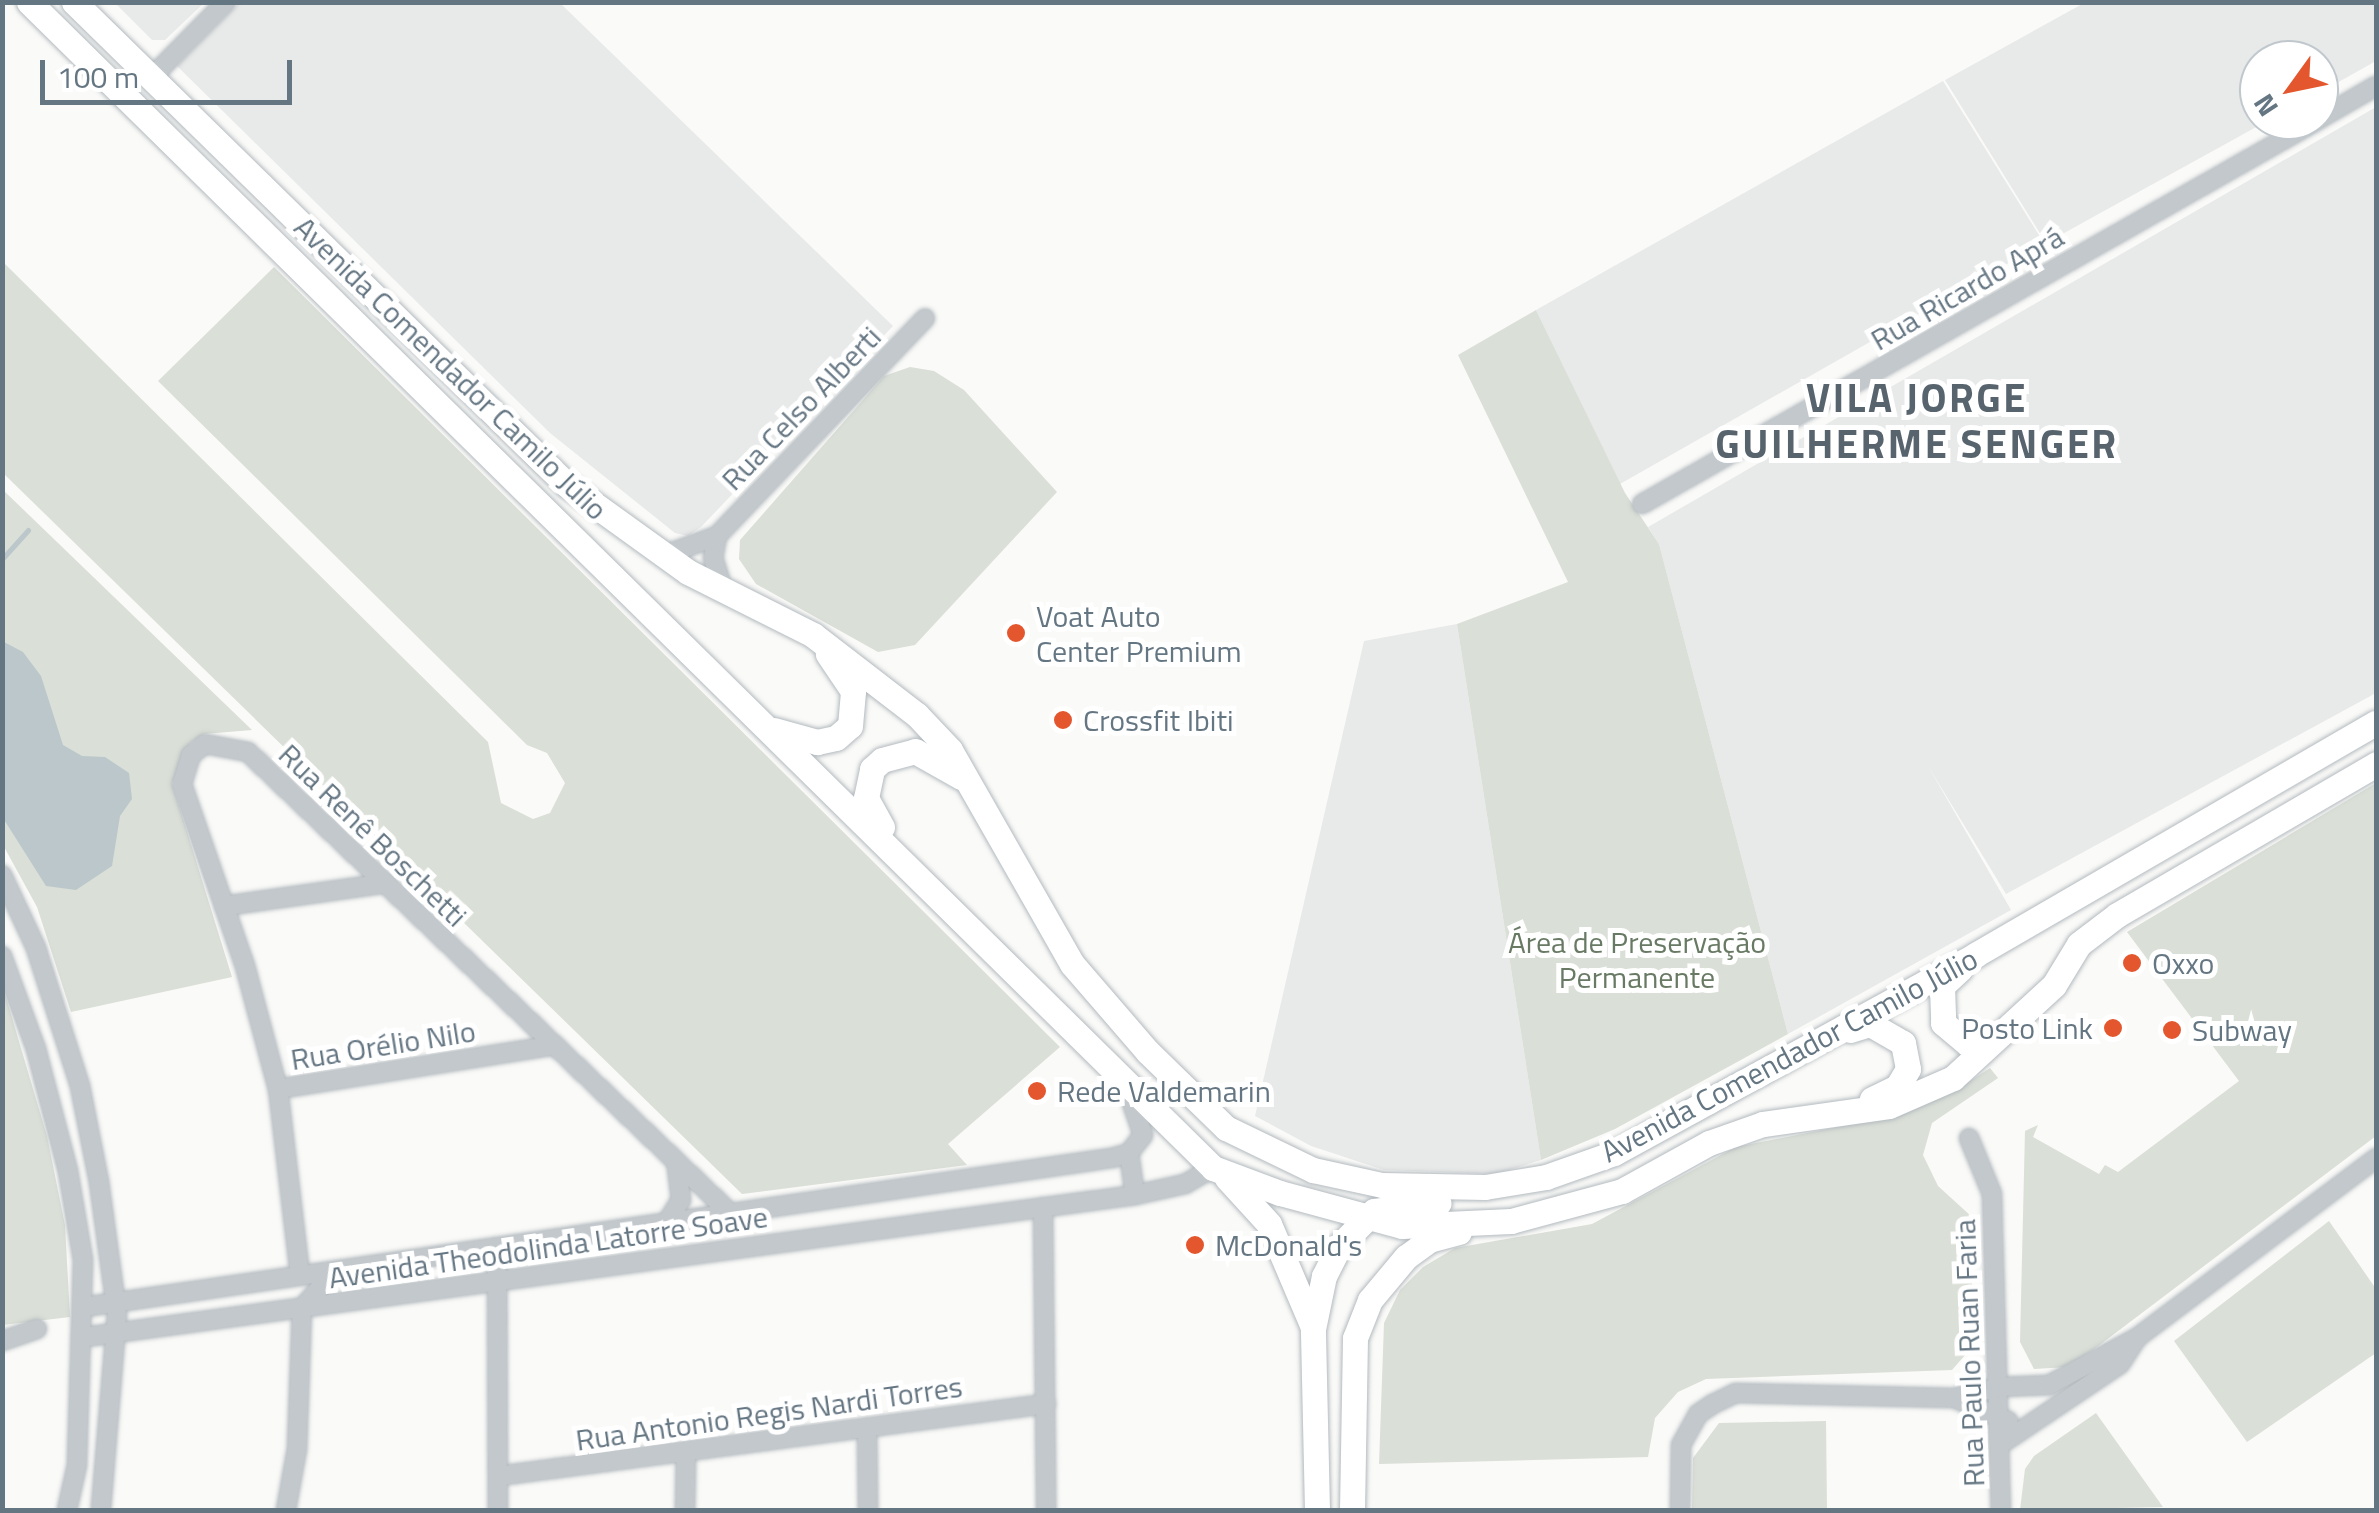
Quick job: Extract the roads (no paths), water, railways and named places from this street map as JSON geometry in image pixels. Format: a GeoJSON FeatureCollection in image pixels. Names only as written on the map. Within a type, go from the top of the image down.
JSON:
{"type":"FeatureCollection","features":[{"type":"Feature","properties":{"kind":"main road","name":"Avenida Comendador Camilo Júlio"},"geometry":{"type":"LineString","coordinates":[[28,2],[1216,1169],[1364,1220],[1402,1226],[1511,1220],[1622,1192],[1709,1143],[1810,1116],[1889,1106],[1953,1078],[2054,985],[2080,944],[2117,915],[2376,764]]}},
{"type":"Feature","properties":{"kind":"main road","name":"Avenida Comendador Camilo Júlio"},"geometry":{"type":"LineString","coordinates":[[74,2],[566,484],[662,556],[813,635],[917,715],[970,782],[1072,964],[1226,1128],[1314,1170],[1382,1185],[1485,1187],[1571,1168],[1614,1152],[1975,955],[2376,723]]}},
{"type":"Feature","properties":{"kind":"main road"},"geometry":{"type":"LineString","coordinates":[[765,726],[817,742],[836,738],[850,726],[853,691],[813,635]]}},
{"type":"Feature","properties":{"kind":"main road"},"geometry":{"type":"LineString","coordinates":[[938,892],[872,816],[868,781],[882,760],[916,752],[970,782]]}},
{"type":"Feature","properties":{"kind":"main road"},"geometry":{"type":"LineString","coordinates":[[1975,955],[1942,986],[1942,1022],[1968,1044],[2007,1031]]}},
{"type":"Feature","properties":{"kind":"main road"},"geometry":{"type":"LineString","coordinates":[[1810,1116],[1897,1087],[1908,1069],[1903,1042],[1887,1028],[1870,1024],[1824,1038]]}},
{"type":"Feature","properties":{"kind":"main road"},"geometry":{"type":"LineString","coordinates":[[1316,1510],[1313,1329],[1324,1276],[1339,1246],[1364,1220],[1389,1205],[1520,1190],[1571,1168]]}},
{"type":"Feature","properties":{"kind":"main road"},"geometry":{"type":"LineString","coordinates":[[1216,1169],[1269,1224],[1313,1329]]}},
{"type":"Feature","properties":{"kind":"main road"},"geometry":{"type":"LineString","coordinates":[[1352,1510],[1355,1338],[1370,1300],[1387,1273],[1429,1240],[1511,1220]]}},
{"type":"Feature","properties":{"kind":"street"},"geometry":{"type":"LineString","coordinates":[[150,78],[226,2]]}},
{"type":"Feature","properties":{"kind":"street","name":"Rua Ricardo Aprá"},"geometry":{"type":"LineString","coordinates":[[2339,108],[2376,86]]}},
{"type":"Feature","properties":{"kind":"street","name":"Rua Ricardo Aprá"},"geometry":{"type":"LineString","coordinates":[[1642,504],[2283,140]]}},
{"type":"Feature","properties":{"kind":"street","name":"Rua Celso Alberti"},"geometry":{"type":"LineString","coordinates":[[662,556],[718,536],[925,318]]}},
{"type":"Feature","properties":{"kind":"street","name":"Rua Celso Alberti"},"geometry":{"type":"LineString","coordinates":[[718,536],[713,558],[724,590]]}},
{"type":"Feature","properties":{"kind":"street","name":"Rua Renê Boschetti"},"geometry":{"type":"LineString","coordinates":[[300,1276],[278,1090],[224,906],[182,784],[191,755],[205,744],[248,752],[387,883],[550,1046],[730,1213]]}},
{"type":"Feature","properties":{"kind":"street"},"geometry":{"type":"LineString","coordinates":[[346,888],[362,873],[363,860]]}},
{"type":"Feature","properties":{"kind":"street"},"geometry":{"type":"LineString","coordinates":[[2,876],[36,948],[80,1086],[110,1256],[116,1333],[101,1510]]}},
{"type":"Feature","properties":{"kind":"street"},"geometry":{"type":"LineString","coordinates":[[224,906],[387,883]]}},
{"type":"Feature","properties":{"kind":"street"},"geometry":{"type":"LineString","coordinates":[[2,956],[36,1049],[68,1171],[83,1260],[85,1338],[67,1510]]}},
{"type":"Feature","properties":{"kind":"street","name":"Rua Orélio Nilo"},"geometry":{"type":"LineString","coordinates":[[496,1055],[516,1042],[527,1022]]}},
{"type":"Feature","properties":{"kind":"street","name":"Rua Orélio Nilo"},"geometry":{"type":"LineString","coordinates":[[278,1090],[550,1046]]}},
{"type":"Feature","properties":{"kind":"street","name":"Avenida Comendador Camilo Júlio"},"geometry":{"type":"LineString","coordinates":[[1088,1047],[1138,1106],[1143,1134],[1129,1154]]}},
{"type":"Feature","properties":{"kind":"street","name":"Rua Paulo Ruan Faria"},"geometry":{"type":"LineString","coordinates":[[1969,1138],[1992,1194],[2001,1510]]}},
{"type":"Feature","properties":{"kind":"street"},"geometry":{"type":"LineString","coordinates":[[1129,1154],[1135,1195]]}},
{"type":"Feature","properties":{"kind":"street","name":"Avenida Theodolinda Latorre Soave"},"geometry":{"type":"LineString","coordinates":[[84,1307],[1129,1154]]}},
{"type":"Feature","properties":{"kind":"street"},"geometry":{"type":"LineString","coordinates":[[1680,1510],[1685,1435],[1698,1414],[1736,1392],[1954,1398],[2000,1386],[2049,1386],[2138,1338],[2376,1158]]}},
{"type":"Feature","properties":{"kind":"street"},"geometry":{"type":"LineString","coordinates":[[667,1222],[681,1200],[677,1164]]}},
{"type":"Feature","properties":{"kind":"street","name":"Avenida Theodolinda Latorre Soave"},"geometry":{"type":"LineString","coordinates":[[85,1338],[1135,1195],[1186,1184],[1216,1169]]}},
{"type":"Feature","properties":{"kind":"street"},"geometry":{"type":"LineString","coordinates":[[829,1236],[820,1213],[834,1198]]}},
{"type":"Feature","properties":{"kind":"street","name":"Avenida Theodolinda Latorre Soave"},"geometry":{"type":"LineString","coordinates":[[801,1240],[810,1222],[804,1202]]}},
{"type":"Feature","properties":{"kind":"street"},"geometry":{"type":"LineString","coordinates":[[1043,1207],[1046,1510]]}},
{"type":"Feature","properties":{"kind":"street"},"geometry":{"type":"LineString","coordinates":[[497,1247],[498,1510]]}},
{"type":"Feature","properties":{"kind":"street"},"geometry":{"type":"LineString","coordinates":[[83,1260],[110,1256]]}},
{"type":"Feature","properties":{"kind":"street","name":"Avenida Theodolinda Latorre Soave"},"geometry":{"type":"LineString","coordinates":[[302,1308],[336,1270]]}},
{"type":"Feature","properties":{"kind":"street","name":"Avenida Theodolinda Latorre Soave"},"geometry":{"type":"LineString","coordinates":[[149,1329],[148,1308],[240,1294],[270,1280]]}},
{"type":"Feature","properties":{"kind":"street"},"geometry":{"type":"LineString","coordinates":[[286,1510],[297,1449],[302,1308]]}},
{"type":"Feature","properties":{"kind":"street"},"geometry":{"type":"LineString","coordinates":[[2,1341],[37,1329]]}},
{"type":"Feature","properties":{"kind":"street"},"geometry":{"type":"LineString","coordinates":[[2001,1444],[2120,1364],[2138,1338]]}},
{"type":"Feature","properties":{"kind":"street"},"geometry":{"type":"LineString","coordinates":[[82,1378],[112,1379]]}},
{"type":"Feature","properties":{"kind":"street"},"geometry":{"type":"LineString","coordinates":[[1954,1398],[2001,1420],[2038,1422]]}},
{"type":"Feature","properties":{"kind":"street","name":"Rua Antonio Regis Nardi Torres"},"geometry":{"type":"LineString","coordinates":[[498,1476],[1046,1404]]}},
{"type":"Feature","properties":{"kind":"street"},"geometry":{"type":"LineString","coordinates":[[867,1428],[868,1510]]}},
{"type":"Feature","properties":{"kind":"street"},"geometry":{"type":"LineString","coordinates":[[685,1510],[686,1452]]}},
{"type":"Feature","properties":{"kind":"waterway"},"geometry":{"type":"LineString","coordinates":[[2,559],[28,530]]}},
{"type":"Feature","properties":{"kind":"place","name":"Voat Auto Center Premium"},"geometry":{"type":"Point","coordinates":[1016,633]}},
{"type":"Feature","properties":{"kind":"place","name":"Crossfit Ibiti"},"geometry":{"type":"Point","coordinates":[1063,720]}},
{"type":"Feature","properties":{"kind":"place","name":"Oxxo"},"geometry":{"type":"Point","coordinates":[2132,963]}},
{"type":"Feature","properties":{"kind":"place","name":"Posto Link"},"geometry":{"type":"Point","coordinates":[2113,1028]}},
{"type":"Feature","properties":{"kind":"place","name":"Subway"},"geometry":{"type":"Point","coordinates":[2172,1030]}},
{"type":"Feature","properties":{"kind":"place","name":"Rede Valdemarin"},"geometry":{"type":"Point","coordinates":[1037,1091]}},
{"type":"Feature","properties":{"kind":"place","name":"McDonald's"},"geometry":{"type":"Point","coordinates":[1195,1245]}},
{"type":"Feature","properties":{"kind":"district","name":"VILA JORGE GUILHERME SENGER"},"geometry":{"type":"Point","coordinates":[1917,421]}},
{"type":"Feature","properties":{"kind":"park label","name":"Área de Preservação Permanente"},"geometry":{"type":"Point","coordinates":[1637,959]}}]}
